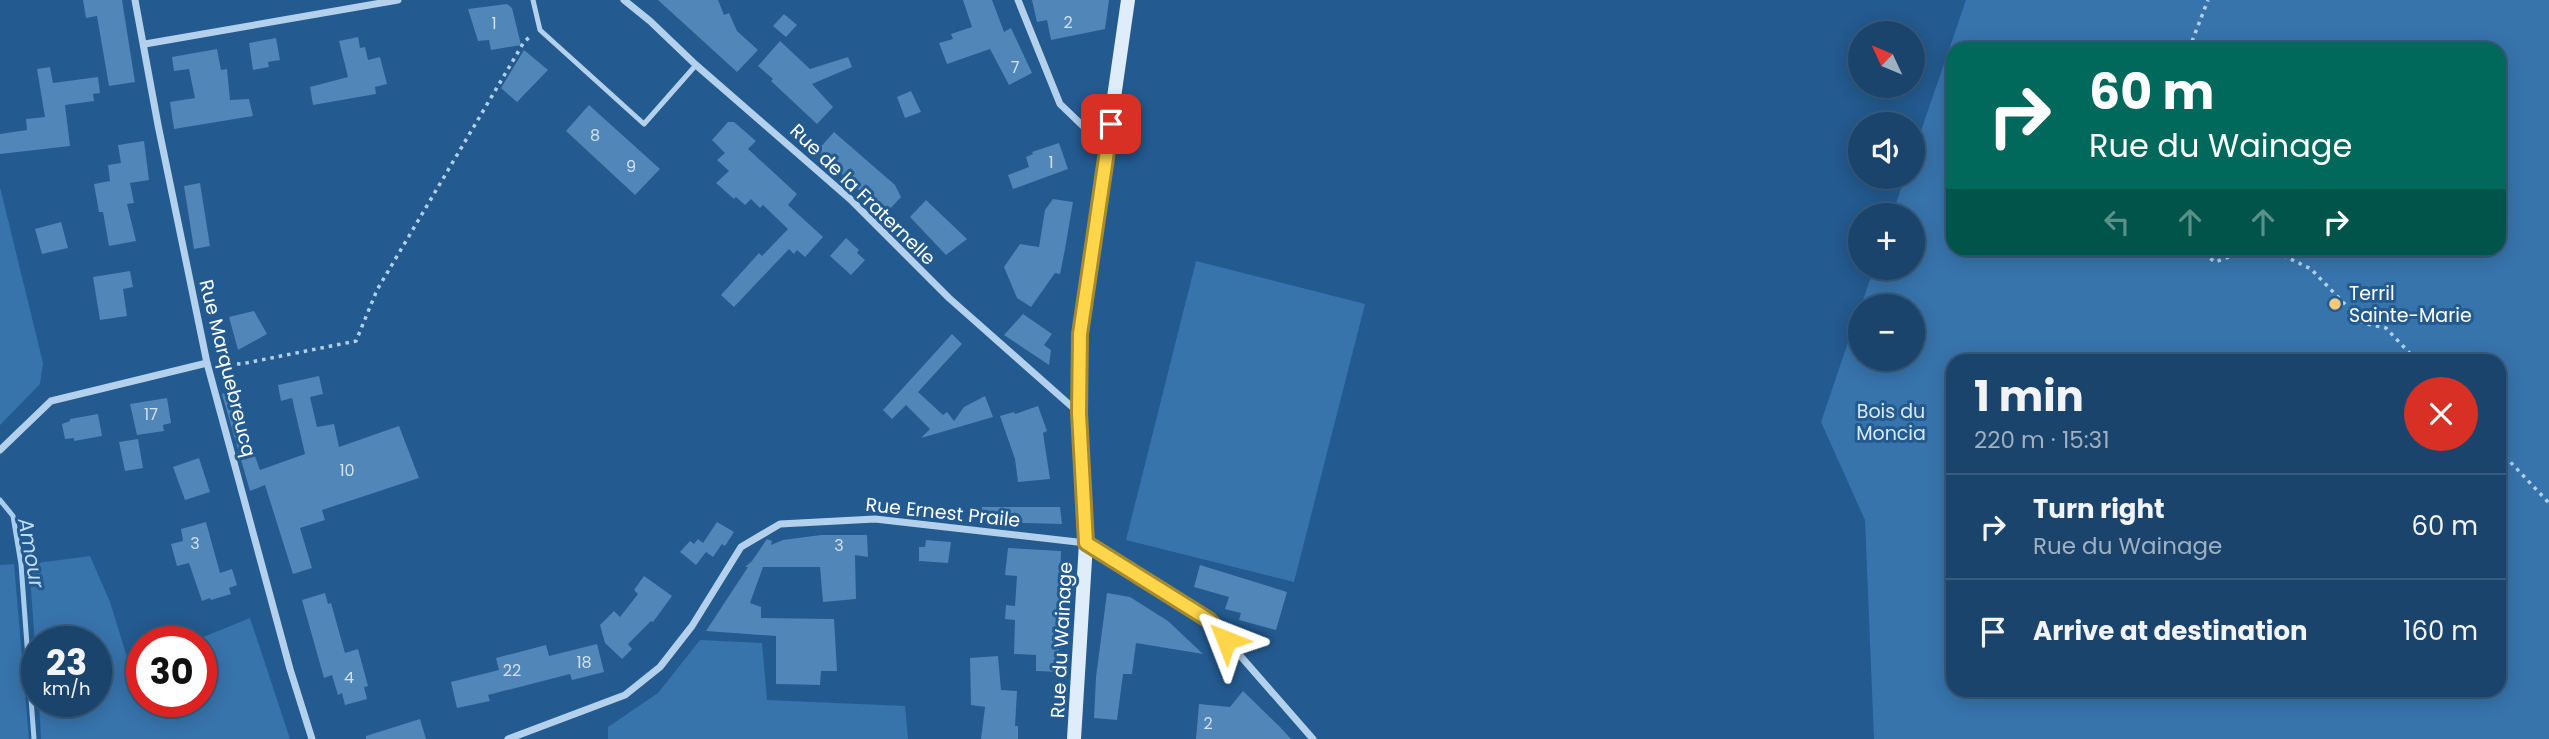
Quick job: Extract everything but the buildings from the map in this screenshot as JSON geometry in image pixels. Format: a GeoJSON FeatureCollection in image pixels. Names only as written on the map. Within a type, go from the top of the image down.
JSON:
{"type":"FeatureCollection","features":[{"type":"Feature","properties":{"kind":"main road","name":"Rue du Wainage"},"geometry":{"type":"LineString","coordinates":[[1074,739],[1086,543],[1079,413],[1080,334],[1128,0]]}},
{"type":"Feature","properties":{"kind":"street","name":"Rue Marquebreucq"},"geometry":{"type":"LineString","coordinates":[[135,0],[207,363],[312,739]]}},
{"type":"Feature","properties":{"kind":"street"},"geometry":{"type":"LineString","coordinates":[[145,44],[398,0]]}},
{"type":"Feature","properties":{"kind":"street","name":"Rue de la Fraternelle"},"geometry":{"type":"LineString","coordinates":[[624,0],[850,199],[949,298],[1079,413]]}},
{"type":"Feature","properties":{"kind":"street"},"geometry":{"type":"LineString","coordinates":[[1018,0],[1060,104],[1107,149]]}},
{"type":"Feature","properties":{"kind":"street"},"geometry":{"type":"LineString","coordinates":[[0,450],[51,401],[207,363]]}},
{"type":"Feature","properties":{"kind":"street","name":"Rue Ernest Praile"},"geometry":{"type":"LineString","coordinates":[[508,739],[625,695],[652,674],[692,626],[741,547],[780,524],[875,519],[1086,543]]}},
{"type":"Feature","properties":{"kind":"street"},"geometry":{"type":"LineString","coordinates":[[1086,543],[1209,620],[1312,739]]}},
{"type":"Feature","properties":{"kind":"lane"},"geometry":{"type":"LineString","coordinates":[[533,0],[540,30],[644,124],[696,65]]}},
{"type":"Feature","properties":{"kind":"path"},"geometry":{"type":"LineString","coordinates":[[2192,42],[2208,0]]}},
{"type":"Feature","properties":{"kind":"path"},"geometry":{"type":"LineString","coordinates":[[207,363],[241,364],[356,341],[384,278],[524,42],[540,30]]}},
{"type":"Feature","properties":{"kind":"path"},"geometry":{"type":"LineString","coordinates":[[2207,256],[2215,262],[2232,256]]}},
{"type":"Feature","properties":{"kind":"path"},"geometry":{"type":"LineString","coordinates":[[2284,256],[2311,269],[2363,323],[2386,328],[2410,354]]}},
{"type":"Feature","properties":{"kind":"path"},"geometry":{"type":"LineString","coordinates":[[2506,457],[2549,503]]}},
{"type":"Feature","properties":{"kind":"green space","name":"Bois du Moncia"},"geometry":{"type":"Polygon","coordinates":[[[1966,0],[2549,0],[2549,739],[1874,739],[1865,520],[1821,422],[1848,342],[1848,371],[1925,371],[1925,294],[1865,294],[1870,280],[1925,280],[1925,203],[1896,203],[1901,189],[1925,189],[1925,119],[1946,58],[1946,256],[2506,256],[2506,42],[1952,42],[1966,0]]]}},
{"type":"Feature","properties":{"kind":"green space"},"geometry":{"type":"Polygon","coordinates":[[[0,187],[43,363],[40,384],[0,425],[0,187]]]}},
{"type":"Feature","properties":{"kind":"green space"},"geometry":{"type":"Polygon","coordinates":[[[1196,261],[1365,304],[1294,582],[1126,540],[1196,261]]]}},
{"type":"Feature","properties":{"kind":"green space"},"geometry":{"type":"Polygon","coordinates":[[[90,556],[110,602],[126,654],[126,717],[217,717],[217,631],[250,618],[290,739],[41,739],[40,717],[112,717],[112,626],[34,626],[29,564],[90,556]]]}},
{"type":"Feature","properties":{"kind":"green space"},"geometry":{"type":"Polygon","coordinates":[[[14,564],[21,646],[21,717],[27,717],[29,739],[0,739],[0,565],[14,564]]]}},
{"type":"Feature","properties":{"kind":"green space"},"geometry":{"type":"Polygon","coordinates":[[[700,640],[762,643],[767,700],[905,706],[908,739],[608,739],[608,727],[658,693],[700,640]]]}},
{"type":"Feature","properties":{"kind":"waterway","name":"Amour"},"geometry":{"type":"LineString","coordinates":[[0,500],[13,516],[21,564],[34,739]]}},
{"type":"Feature","properties":{"kind":"place","name":"Terril Sainte-Marie"},"geometry":{"type":"Point","coordinates":[2335,304]}},
{"type":"Feature","properties":{"kind":"route"},"geometry":{"type":"LineString","coordinates":[[1111,124],[1080,334],[1079,413],[1086,543],[1209,620],[1226,640]]}}]}
